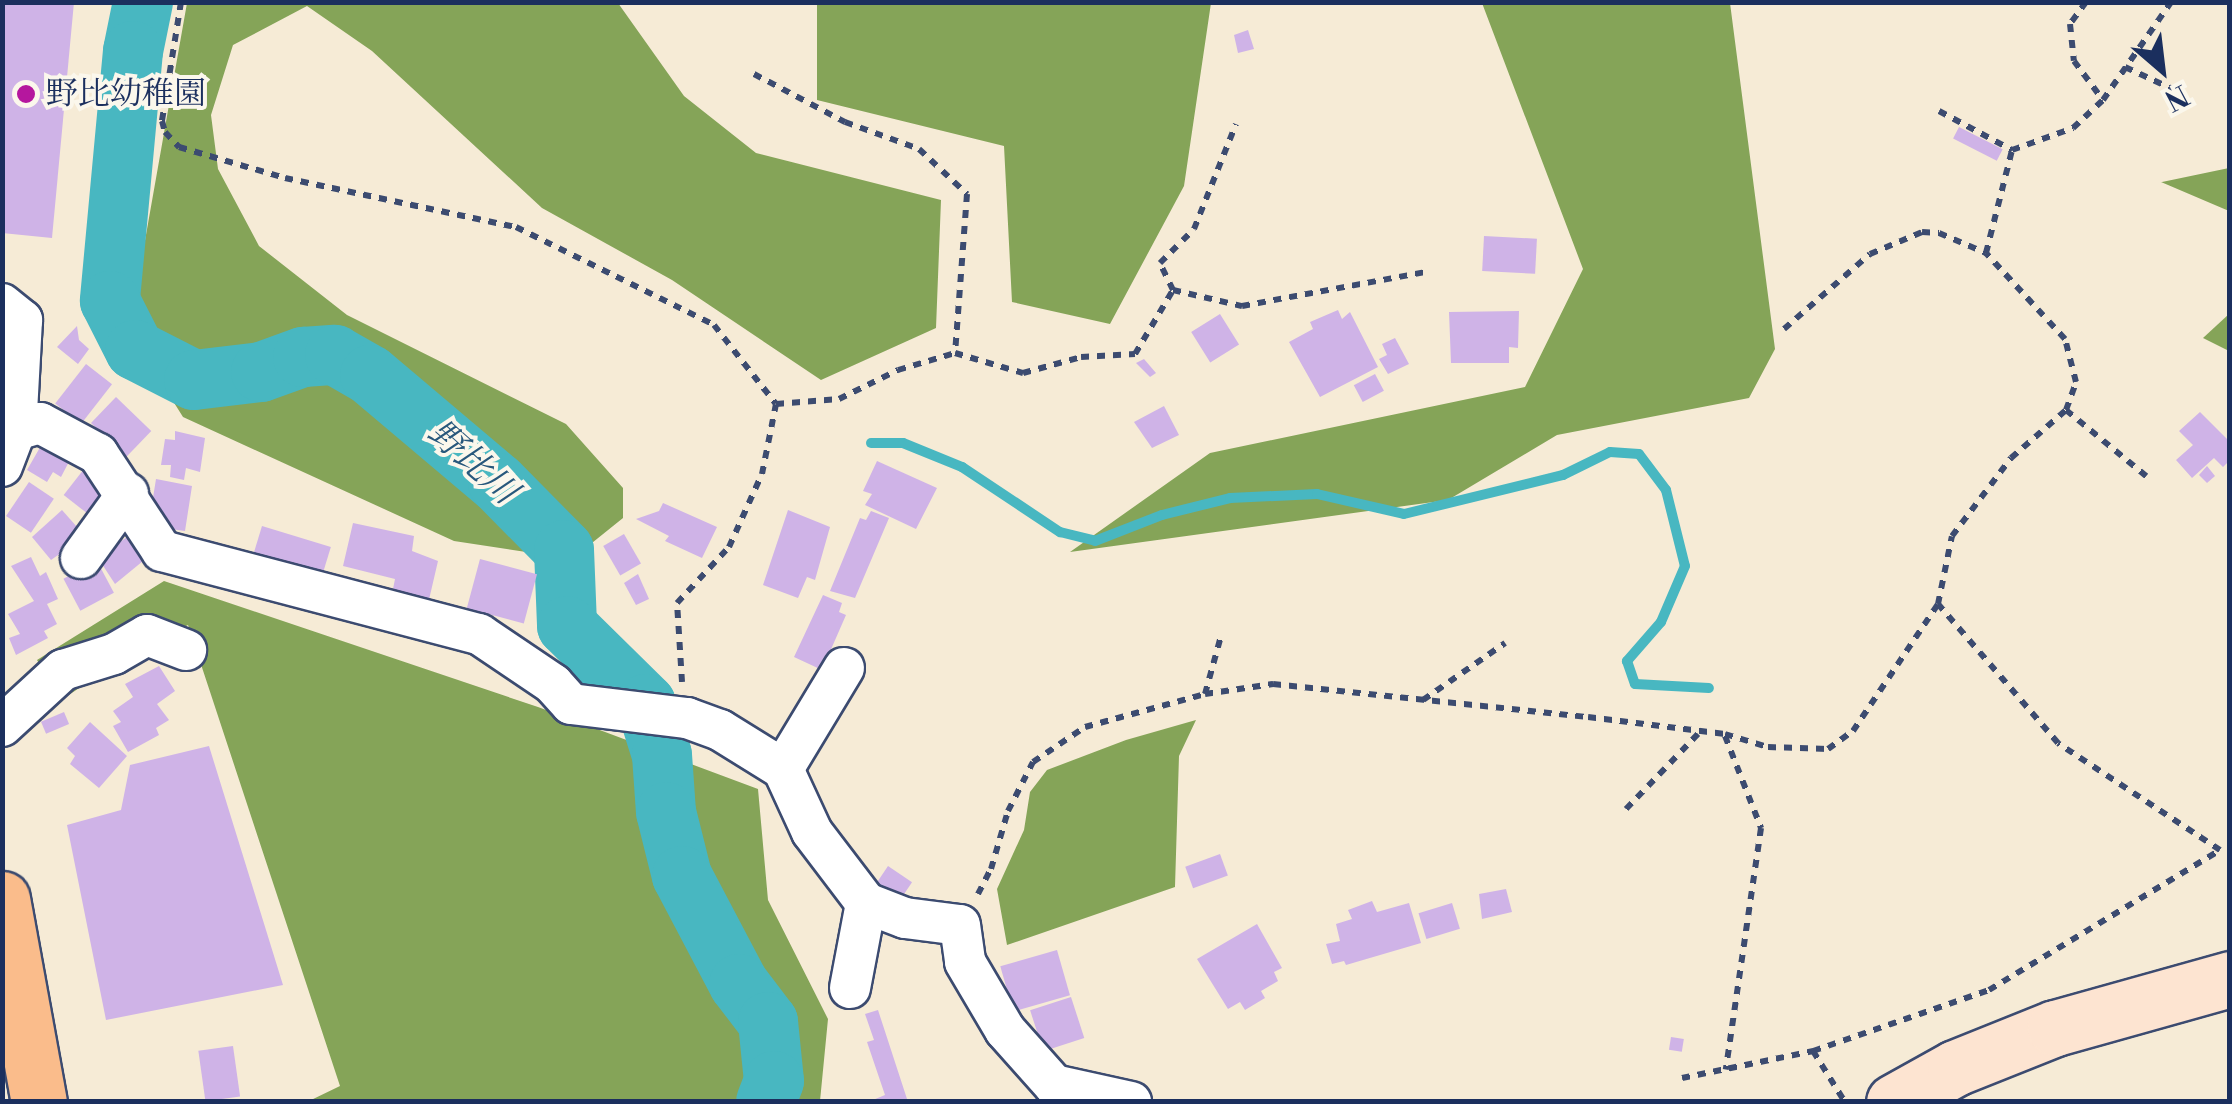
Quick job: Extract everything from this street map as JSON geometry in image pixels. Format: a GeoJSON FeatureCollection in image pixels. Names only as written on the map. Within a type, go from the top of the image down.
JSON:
{"type":"FeatureCollection","features":[{"type":"Feature","properties":{"kind":"main road"},"geometry":{"type":"LineString","coordinates":[[2,900],[14,1034],[39,1102]]}},
{"type":"Feature","properties":{"kind":"street"},"geometry":{"type":"LineString","coordinates":[[2,304],[22,320],[10,448]]}},
{"type":"Feature","properties":{"kind":"street"},"geometry":{"type":"LineString","coordinates":[[10,448],[40,423],[98,454],[128,493],[162,551],[478,634],[553,684],[571,704],[688,718],[720,730],[784,769],[812,832],[866,903],[905,918],[960,925],[965,962],[1004,1030],[1054,1085],[1131,1102]]}},
{"type":"Feature","properties":{"kind":"street"},"geometry":{"type":"LineString","coordinates":[[81,558],[128,493]]}},
{"type":"Feature","properties":{"kind":"street"},"geometry":{"type":"LineString","coordinates":[[2,726],[63,670],[114,654],[147,635],[186,650]]}},
{"type":"Feature","properties":{"kind":"street"},"geometry":{"type":"LineString","coordinates":[[784,769],[844,668]]}},
{"type":"Feature","properties":{"kind":"street"},"geometry":{"type":"LineString","coordinates":[[850,988],[866,903]]}},
{"type":"Feature","properties":{"kind":"street"},"geometry":{"type":"LineString","coordinates":[[1894,1102],[1955,1068],[2055,1028],[2230,979]]}},
{"type":"Feature","properties":{"kind":"path"},"geometry":{"type":"LineString","coordinates":[[180,2],[162,121],[165,132],[179,147],[285,178],[516,227],[714,326],[776,404],[762,474],[729,548],[676,604],[688,718]]}},
{"type":"Feature","properties":{"kind":"path"},"geometry":{"type":"LineString","coordinates":[[2086,2],[2070,24],[2074,62],[2103,100]]}},
{"type":"Feature","properties":{"kind":"path"},"geometry":{"type":"LineString","coordinates":[[1939,111],[2012,150],[2073,128],[2103,100],[2171,2]]}},
{"type":"Feature","properties":{"kind":"path"},"geometry":{"type":"LineString","coordinates":[[2125,67],[2176,91]]}},
{"type":"Feature","properties":{"kind":"path"},"geometry":{"type":"LineString","coordinates":[[754,74],[846,122],[919,149],[967,194],[954,354]]}},
{"type":"Feature","properties":{"kind":"path"},"geometry":{"type":"LineString","coordinates":[[1173,290],[1160,264],[1194,229],[1236,124]]}},
{"type":"Feature","properties":{"kind":"path"},"geometry":{"type":"LineString","coordinates":[[1986,253],[2012,150]]}},
{"type":"Feature","properties":{"kind":"path"},"geometry":{"type":"LineString","coordinates":[[960,925],[991,869],[1008,811],[1033,762],[1085,728],[1205,694],[1273,684],[1725,734],[1768,748],[1828,749],[1853,731],[1938,604],[1952,536],[2011,458],[2066,410],[2076,382],[2066,339],[1986,253],[1940,233],[1922,232],[1870,254],[1784,328]]}},
{"type":"Feature","properties":{"kind":"path"},"geometry":{"type":"LineString","coordinates":[[1173,290],[1242,306],[1425,272]]}},
{"type":"Feature","properties":{"kind":"path"},"geometry":{"type":"LineString","coordinates":[[776,404],[839,400],[898,370],[954,354],[1022,373],[1081,357],[1135,354],[1173,290]]}},
{"type":"Feature","properties":{"kind":"path"},"geometry":{"type":"LineString","coordinates":[[2066,410],[2146,476]]}},
{"type":"Feature","properties":{"kind":"path"},"geometry":{"type":"LineString","coordinates":[[1682,1078],[1813,1051],[1989,990],[2220,850],[2058,743],[1938,604]]}},
{"type":"Feature","properties":{"kind":"path"},"geometry":{"type":"LineString","coordinates":[[1205,694],[1221,636]]}},
{"type":"Feature","properties":{"kind":"path"},"geometry":{"type":"LineString","coordinates":[[1422,701],[1505,642]]}},
{"type":"Feature","properties":{"kind":"path"},"geometry":{"type":"LineString","coordinates":[[1626,809],[1699,733]]}},
{"type":"Feature","properties":{"kind":"path"},"geometry":{"type":"LineString","coordinates":[[1725,734],[1760,828],[1726,1069]]}},
{"type":"Feature","properties":{"kind":"path"},"geometry":{"type":"LineString","coordinates":[[1813,1051],[1845,1102]]}},
{"type":"Feature","properties":{"kind":"green space"},"geometry":{"type":"Polygon","coordinates":[[[187,3],[618,3],[684,96],[756,153],[941,200],[936,328],[821,380],[672,280],[542,208],[372,51],[307,6],[233,45],[211,115],[218,169],[259,246],[347,315],[566,424],[623,488],[623,518],[572,559],[454,541],[183,417],[129,331],[187,3]]]}},
{"type":"Feature","properties":{"kind":"green space"},"geometry":{"type":"Polygon","coordinates":[[[817,3],[1211,3],[1184,186],[1110,324],[1012,302],[1004,146],[817,100],[817,3]]]}},
{"type":"Feature","properties":{"kind":"green space"},"geometry":{"type":"Polygon","coordinates":[[[1482,3],[1730,3],[1775,349],[1749,398],[1557,435],[1448,500],[1070,552],[1210,453],[1525,387],[1583,269],[1482,3]]]}},
{"type":"Feature","properties":{"kind":"green space"},"geometry":{"type":"Polygon","coordinates":[[[2229,168],[2229,211],[2161,182],[2162,182],[2229,168]]]}},
{"type":"Feature","properties":{"kind":"green space"},"geometry":{"type":"Polygon","coordinates":[[[2229,314],[2229,351],[2203,338],[2229,314]]]}},
{"type":"Feature","properties":{"kind":"green space"},"geometry":{"type":"Polygon","coordinates":[[[164,581],[538,707],[758,789],[768,900],[828,1019],[820,1101],[309,1101],[340,1086],[188,625],[122,660],[61,700],[37,660],[164,581]]]}},
{"type":"Feature","properties":{"kind":"green space"},"geometry":{"type":"Polygon","coordinates":[[[1196,720],[1179,756],[1175,887],[1007,945],[997,889],[1024,830],[1030,792],[1047,770],[1126,740],[1196,720]]]}},
{"type":"Feature","properties":{"kind":"building"},"geometry":{"type":"Polygon","coordinates":[[[2,2],[74,2],[52,238],[2,233],[2,2]]]}},
{"type":"Feature","properties":{"kind":"building"},"geometry":{"type":"Polygon","coordinates":[[[1248,30],[1254,49],[1238,53],[1234,35],[1248,30]]]}},
{"type":"Feature","properties":{"kind":"building"},"geometry":{"type":"Polygon","coordinates":[[[1959,127],[2003,149],[1997,161],[1953,139],[1959,127]]]}},
{"type":"Feature","properties":{"kind":"building"},"geometry":{"type":"Polygon","coordinates":[[[1484,236],[1537,239],[1535,274],[1482,271],[1484,236]]]}},
{"type":"Feature","properties":{"kind":"building"},"geometry":{"type":"Polygon","coordinates":[[[1338,310],[1342,319],[1350,312],[1378,367],[1320,397],[1289,342],[1313,329],[1310,322],[1338,310]]]}},
{"type":"Feature","properties":{"kind":"building"},"geometry":{"type":"Polygon","coordinates":[[[1519,311],[1518,348],[1509,347],[1509,363],[1451,363],[1449,312],[1519,311]]]}},
{"type":"Feature","properties":{"kind":"building"},"geometry":{"type":"Polygon","coordinates":[[[1220,314],[1239,345],[1210,363],[1191,332],[1220,314]]]}},
{"type":"Feature","properties":{"kind":"building"},"geometry":{"type":"Polygon","coordinates":[[[77,326],[79,340],[89,349],[78,364],[57,347],[77,326]]]}},
{"type":"Feature","properties":{"kind":"building"},"geometry":{"type":"Polygon","coordinates":[[[1395,338],[1409,364],[1388,374],[1379,359],[1387,355],[1382,344],[1395,338]]]}},
{"type":"Feature","properties":{"kind":"building"},"geometry":{"type":"Polygon","coordinates":[[[1144,359],[1156,373],[1150,377],[1136,363],[1144,359]]]}},
{"type":"Feature","properties":{"kind":"building"},"geometry":{"type":"Polygon","coordinates":[[[86,364],[112,384],[81,424],[55,403],[86,364]]]}},
{"type":"Feature","properties":{"kind":"building"},"geometry":{"type":"Polygon","coordinates":[[[1375,374],[1384,391],[1363,402],[1354,385],[1375,374]]]}},
{"type":"Feature","properties":{"kind":"building"},"geometry":{"type":"Polygon","coordinates":[[[116,397],[151,431],[126,457],[91,423],[116,397]]]}},
{"type":"Feature","properties":{"kind":"building"},"geometry":{"type":"Polygon","coordinates":[[[1164,406],[1179,435],[1152,448],[1134,422],[1164,406]]]}},
{"type":"Feature","properties":{"kind":"building"},"geometry":{"type":"Polygon","coordinates":[[[2200,412],[2230,442],[2230,460],[2223,467],[2214,458],[2192,478],[2176,460],[2193,445],[2179,431],[2200,412]]]}},
{"type":"Feature","properties":{"kind":"building"},"geometry":{"type":"Polygon","coordinates":[[[175,431],[205,438],[200,472],[186,468],[184,480],[170,477],[171,465],[161,465],[165,439],[175,440],[175,431]]]}},
{"type":"Feature","properties":{"kind":"building"},"geometry":{"type":"Polygon","coordinates":[[[46,437],[73,454],[61,477],[53,472],[47,482],[27,470],[46,437]]]}},
{"type":"Feature","properties":{"kind":"building"},"geometry":{"type":"Polygon","coordinates":[[[877,461],[937,488],[916,529],[865,505],[872,494],[863,491],[877,461]]]}},
{"type":"Feature","properties":{"kind":"building"},"geometry":{"type":"Polygon","coordinates":[[[2207,466],[2215,476],[2207,483],[2199,475],[2207,466]]]}},
{"type":"Feature","properties":{"kind":"building"},"geometry":{"type":"Polygon","coordinates":[[[84,469],[107,487],[87,513],[64,495],[84,469]]]}},
{"type":"Feature","properties":{"kind":"building"},"geometry":{"type":"Polygon","coordinates":[[[156,479],[192,486],[185,531],[156,527],[157,504],[152,504],[156,479]]]}},
{"type":"Feature","properties":{"kind":"building"},"geometry":{"type":"Polygon","coordinates":[[[29,482],[54,499],[31,533],[6,516],[29,482]]]}},
{"type":"Feature","properties":{"kind":"building"},"geometry":{"type":"Polygon","coordinates":[[[663,503],[717,527],[702,558],[665,541],[669,536],[636,519],[659,511],[663,503]]]}},
{"type":"Feature","properties":{"kind":"building"},"geometry":{"type":"Polygon","coordinates":[[[62,510],[85,536],[51,560],[32,537],[62,510]]]}},
{"type":"Feature","properties":{"kind":"building"},"geometry":{"type":"Polygon","coordinates":[[[788,510],[830,527],[815,580],[807,577],[798,598],[763,585],[788,510]]]}},
{"type":"Feature","properties":{"kind":"building"},"geometry":{"type":"Polygon","coordinates":[[[871,511],[889,518],[855,598],[830,591],[860,518],[866,520],[871,511]]]}},
{"type":"Feature","properties":{"kind":"building"},"geometry":{"type":"Polygon","coordinates":[[[353,523],[414,536],[412,551],[438,561],[428,604],[392,594],[395,579],[343,566],[353,523]]]}},
{"type":"Feature","properties":{"kind":"building"},"geometry":{"type":"Polygon","coordinates":[[[262,526],[331,547],[321,580],[252,559],[262,526]]]}},
{"type":"Feature","properties":{"kind":"building"},"geometry":{"type":"Polygon","coordinates":[[[624,534],[641,563],[620,575],[603,546],[624,534]]]}},
{"type":"Feature","properties":{"kind":"building"},"geometry":{"type":"Polygon","coordinates":[[[127,537],[143,561],[115,584],[98,558],[127,537]]]}},
{"type":"Feature","properties":{"kind":"building"},"geometry":{"type":"Polygon","coordinates":[[[31,557],[40,576],[46,572],[58,599],[47,604],[57,624],[44,631],[48,638],[16,655],[9,638],[20,634],[8,614],[34,601],[11,566],[31,557]]]}},
{"type":"Feature","properties":{"kind":"building"},"geometry":{"type":"Polygon","coordinates":[[[480,559],[537,574],[524,624],[467,608],[480,559]]]}},
{"type":"Feature","properties":{"kind":"building"},"geometry":{"type":"Polygon","coordinates":[[[97,561],[114,593],[80,611],[63,579],[97,561]]]}},
{"type":"Feature","properties":{"kind":"building"},"geometry":{"type":"Polygon","coordinates":[[[638,574],[649,599],[636,605],[624,583],[638,574]]]}},
{"type":"Feature","properties":{"kind":"building"},"geometry":{"type":"Polygon","coordinates":[[[823,595],[842,603],[839,612],[846,615],[822,670],[794,657],[823,595]]]}},
{"type":"Feature","properties":{"kind":"building"},"geometry":{"type":"Polygon","coordinates":[[[159,666],[175,691],[157,704],[169,720],[156,728],[159,735],[128,752],[113,726],[121,722],[113,711],[133,697],[125,684],[159,666]]]}},
{"type":"Feature","properties":{"kind":"building"},"geometry":{"type":"Polygon","coordinates":[[[64,712],[69,724],[46,734],[41,722],[64,712]]]}},
{"type":"Feature","properties":{"kind":"building"},"geometry":{"type":"Polygon","coordinates":[[[90,722],[127,756],[99,788],[70,764],[75,756],[67,748],[90,722]]]}},
{"type":"Feature","properties":{"kind":"building"},"geometry":{"type":"Polygon","coordinates":[[[209,746],[283,985],[106,1020],[67,825],[121,810],[130,765],[209,746]]]}},
{"type":"Feature","properties":{"kind":"building"},"geometry":{"type":"Polygon","coordinates":[[[1220,854],[1228,876],[1193,888],[1185,867],[1220,854]]]}},
{"type":"Feature","properties":{"kind":"building"},"geometry":{"type":"Polygon","coordinates":[[[888,866],[912,882],[899,902],[875,886],[888,866]]]}},
{"type":"Feature","properties":{"kind":"building"},"geometry":{"type":"Polygon","coordinates":[[[1506,889],[1512,912],[1482,919],[1479,894],[1506,889]]]}},
{"type":"Feature","properties":{"kind":"building"},"geometry":{"type":"Polygon","coordinates":[[[1372,901],[1377,912],[1409,903],[1421,943],[1346,965],[1344,961],[1332,964],[1326,944],[1340,941],[1336,924],[1352,919],[1348,910],[1372,901]]]}},
{"type":"Feature","properties":{"kind":"building"},"geometry":{"type":"Polygon","coordinates":[[[1452,903],[1460,929],[1426,939],[1419,913],[1452,903]]]}},
{"type":"Feature","properties":{"kind":"building"},"geometry":{"type":"Polygon","coordinates":[[[1257,924],[1282,968],[1274,972],[1278,981],[1261,991],[1265,998],[1245,1010],[1240,1002],[1228,1009],[1197,959],[1257,924]]]}},
{"type":"Feature","properties":{"kind":"building"},"geometry":{"type":"Polygon","coordinates":[[[1057,950],[1070,995],[1013,1011],[1000,966],[1057,950]]]}},
{"type":"Feature","properties":{"kind":"building"},"geometry":{"type":"Polygon","coordinates":[[[1071,997],[1084,1038],[1043,1051],[1030,1010],[1071,997]]]}},
{"type":"Feature","properties":{"kind":"building"},"geometry":{"type":"Polygon","coordinates":[[[878,1010],[908,1102],[868,1102],[885,1095],[867,1042],[874,1040],[865,1014],[878,1010]]]}},
{"type":"Feature","properties":{"kind":"building"},"geometry":{"type":"Polygon","coordinates":[[[1671,1037],[1684,1039],[1682,1052],[1669,1050],[1671,1037]]]}},
{"type":"Feature","properties":{"kind":"building"},"geometry":{"type":"Polygon","coordinates":[[[233,1046],[240,1097],[205,1101],[198,1051],[233,1046]]]}},
{"type":"Feature","properties":{"kind":"waterway","name":"野比川"},"geometry":{"type":"LineString","coordinates":[[143,2],[133,51],[110,301],[135,350],[194,380],[261,372],[303,357],[335,355],[370,375],[498,483],[564,550],[567,626],[646,704],[662,755],[666,812],[682,876],[739,984],[768,1022],[774,1081],[766,1102]]}},
{"type":"Feature","properties":{"kind":"waterway"},"geometry":{"type":"LineString","coordinates":[[871,443],[903,443],[962,467],[1060,532],[1095,541],[1162,515],[1230,498],[1317,494],[1404,514],[1563,475],[1610,452],[1639,454],[1666,490],[1685,566],[1661,622],[1627,661],[1635,684],[1709,688]]}},
{"type":"Feature","properties":{"kind":"place","name":"野比幼稚園"},"geometry":{"type":"Point","coordinates":[26,94]}}]}
